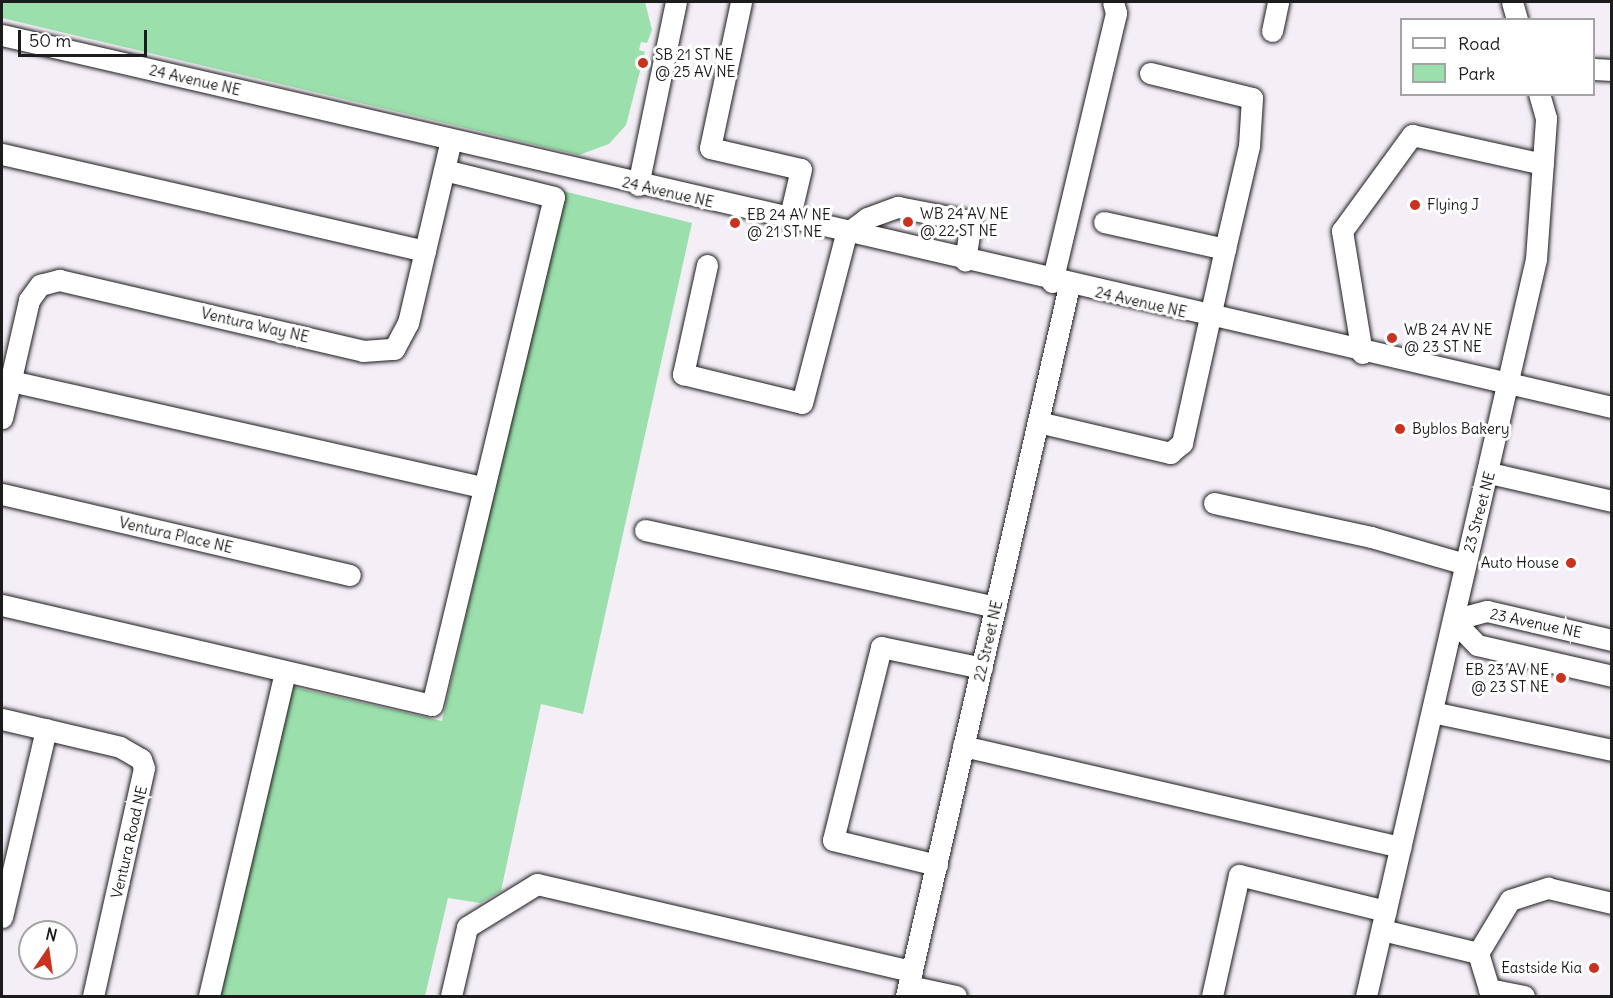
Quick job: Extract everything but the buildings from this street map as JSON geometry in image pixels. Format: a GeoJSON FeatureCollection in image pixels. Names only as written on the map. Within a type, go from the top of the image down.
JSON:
{"type":"FeatureCollection","features":[{"type":"Feature","properties":{"kind":"street"},"geometry":{"type":"LineString","coordinates":[[638,185],[676,2]]}},
{"type":"Feature","properties":{"kind":"street"},"geometry":{"type":"LineString","coordinates":[[741,2],[710,148],[801,169],[789,220]]}},
{"type":"Feature","properties":{"kind":"street","name":"22 Street NE"},"geometry":{"type":"LineString","coordinates":[[909,984],[1038,422],[1060,284],[1116,13],[1113,2]]}},
{"type":"Feature","properties":{"kind":"street"},"geometry":{"type":"LineString","coordinates":[[1272,31],[1278,2]]}},
{"type":"Feature","properties":{"kind":"street"},"geometry":{"type":"LineString","coordinates":[[1512,2],[1516,18]]}},
{"type":"Feature","properties":{"kind":"street","name":"24 Avenue NE"},"geometry":{"type":"LineString","coordinates":[[2,35],[1060,284],[1510,387],[1611,407]]}},
{"type":"Feature","properties":{"kind":"street"},"geometry":{"type":"LineString","coordinates":[[1595,69],[1611,70]]}},
{"type":"Feature","properties":{"kind":"street"},"geometry":{"type":"LineString","coordinates":[[1038,422],[1170,453],[1178,450],[1249,146],[1252,98],[1150,73]]}},
{"type":"Feature","properties":{"kind":"street","name":"23 Street NE"},"geometry":{"type":"LineString","coordinates":[[1366,996],[1465,564],[1490,473],[1510,387],[1536,260],[1546,118],[1540,96]]}},
{"type":"Feature","properties":{"kind":"street"},"geometry":{"type":"LineString","coordinates":[[1362,353],[1342,231],[1412,135],[1543,164]]}},
{"type":"Feature","properties":{"kind":"street","name":"Ventura Way NE"},"geometry":{"type":"LineString","coordinates":[[2,418],[6,381],[29,300],[40,285],[59,280],[363,351],[394,350],[403,339],[451,140]]}},
{"type":"Feature","properties":{"kind":"street"},"geometry":{"type":"LineString","coordinates":[[2,154],[425,251]]}},
{"type":"Feature","properties":{"kind":"street"},"geometry":{"type":"LineString","coordinates":[[2,605],[432,705],[554,197],[444,170]]}},
{"type":"Feature","properties":{"kind":"street"},"geometry":{"type":"LineString","coordinates":[[707,265],[683,374],[802,403],[846,234],[867,218],[898,207],[971,221],[965,261]]}},
{"type":"Feature","properties":{"kind":"street"},"geometry":{"type":"LineString","coordinates":[[1104,222],[1225,249]]}},
{"type":"Feature","properties":{"kind":"street"},"geometry":{"type":"LineString","coordinates":[[6,381],[484,488]]}},
{"type":"Feature","properties":{"kind":"street"},"geometry":{"type":"LineString","coordinates":[[1490,473],[1611,501]]}},
{"type":"Feature","properties":{"kind":"street","name":"Ventura Place NE"},"geometry":{"type":"LineString","coordinates":[[2,494],[350,575]]}},
{"type":"Feature","properties":{"kind":"street"},"geometry":{"type":"LineString","coordinates":[[1214,503],[1371,537],[1465,564]]}},
{"type":"Feature","properties":{"kind":"street"},"geometry":{"type":"LineString","coordinates":[[645,530],[996,607]]}},
{"type":"Feature","properties":{"kind":"street","name":"23 Avenue NE"},"geometry":{"type":"LineString","coordinates":[[1453,620],[1487,611],[1611,640]]}},
{"type":"Feature","properties":{"kind":"street"},"geometry":{"type":"LineString","coordinates":[[1453,620],[1477,645],[1611,676]]}},
{"type":"Feature","properties":{"kind":"street"},"geometry":{"type":"LineString","coordinates":[[937,865],[833,840],[881,647],[982,668]]}},
{"type":"Feature","properties":{"kind":"street"},"geometry":{"type":"LineString","coordinates":[[209,996],[285,672]]}},
{"type":"Feature","properties":{"kind":"street"},"geometry":{"type":"LineString","coordinates":[[1432,712],[1611,750]]}},
{"type":"Feature","properties":{"kind":"street","name":"Ventura Road NE"},"geometry":{"type":"LineString","coordinates":[[2,719],[131,751],[144,768],[93,996]]}},
{"type":"Feature","properties":{"kind":"street"},"geometry":{"type":"LineString","coordinates":[[2,917],[46,729]]}},
{"type":"Feature","properties":{"kind":"street"},"geometry":{"type":"LineString","coordinates":[[963,746],[1401,847]]}},
{"type":"Feature","properties":{"kind":"street"},"geometry":{"type":"LineString","coordinates":[[1212,996],[1239,875],[1478,953]]}},
{"type":"Feature","properties":{"kind":"street"},"geometry":{"type":"LineString","coordinates":[[452,996],[468,927],[537,884],[956,996]]}},
{"type":"Feature","properties":{"kind":"street"},"geometry":{"type":"LineString","coordinates":[[1524,996],[1489,989],[1478,953],[1510,900],[1548,888],[1611,903]]}},
{"type":"Feature","properties":{"kind":"green space"},"geometry":{"type":"Polygon","coordinates":[[[2,2],[645,2],[652,30],[647,43],[641,42],[639,50],[645,52],[626,125],[609,144],[579,155],[2,18],[2,2]]]}},
{"type":"Feature","properties":{"kind":"green space"},"geometry":{"type":"Polygon","coordinates":[[[563,191],[692,223],[583,714],[541,704],[501,891],[480,903],[448,898],[425,996],[220,996],[293,687],[442,721],[563,191]]]}},
{"type":"Feature","properties":{"kind":"place","name":"SB 21 ST NE @ 25 AV NE"},"geometry":{"type":"Point","coordinates":[643,63]}},
{"type":"Feature","properties":{"kind":"place","name":"Flying J"},"geometry":{"type":"Point","coordinates":[1415,205]}},
{"type":"Feature","properties":{"kind":"place","name":"WB 24 AV NE @ 22 ST NE"},"geometry":{"type":"Point","coordinates":[908,222]}},
{"type":"Feature","properties":{"kind":"place","name":"EB 24 AV NE @ 21 ST NE"},"geometry":{"type":"Point","coordinates":[735,223]}},
{"type":"Feature","properties":{"kind":"place","name":"WB 24 AV NE @ 23 ST NE"},"geometry":{"type":"Point","coordinates":[1392,338]}},
{"type":"Feature","properties":{"kind":"place","name":"Byblos Bakery"},"geometry":{"type":"Point","coordinates":[1400,429]}},
{"type":"Feature","properties":{"kind":"place","name":"Auto House"},"geometry":{"type":"Point","coordinates":[1571,563]}},
{"type":"Feature","properties":{"kind":"place","name":"EB 23 AV NE @ 23 ST NE"},"geometry":{"type":"Point","coordinates":[1561,678]}},
{"type":"Feature","properties":{"kind":"place","name":"Eastside Kia"},"geometry":{"type":"Point","coordinates":[1594,968]}}]}
